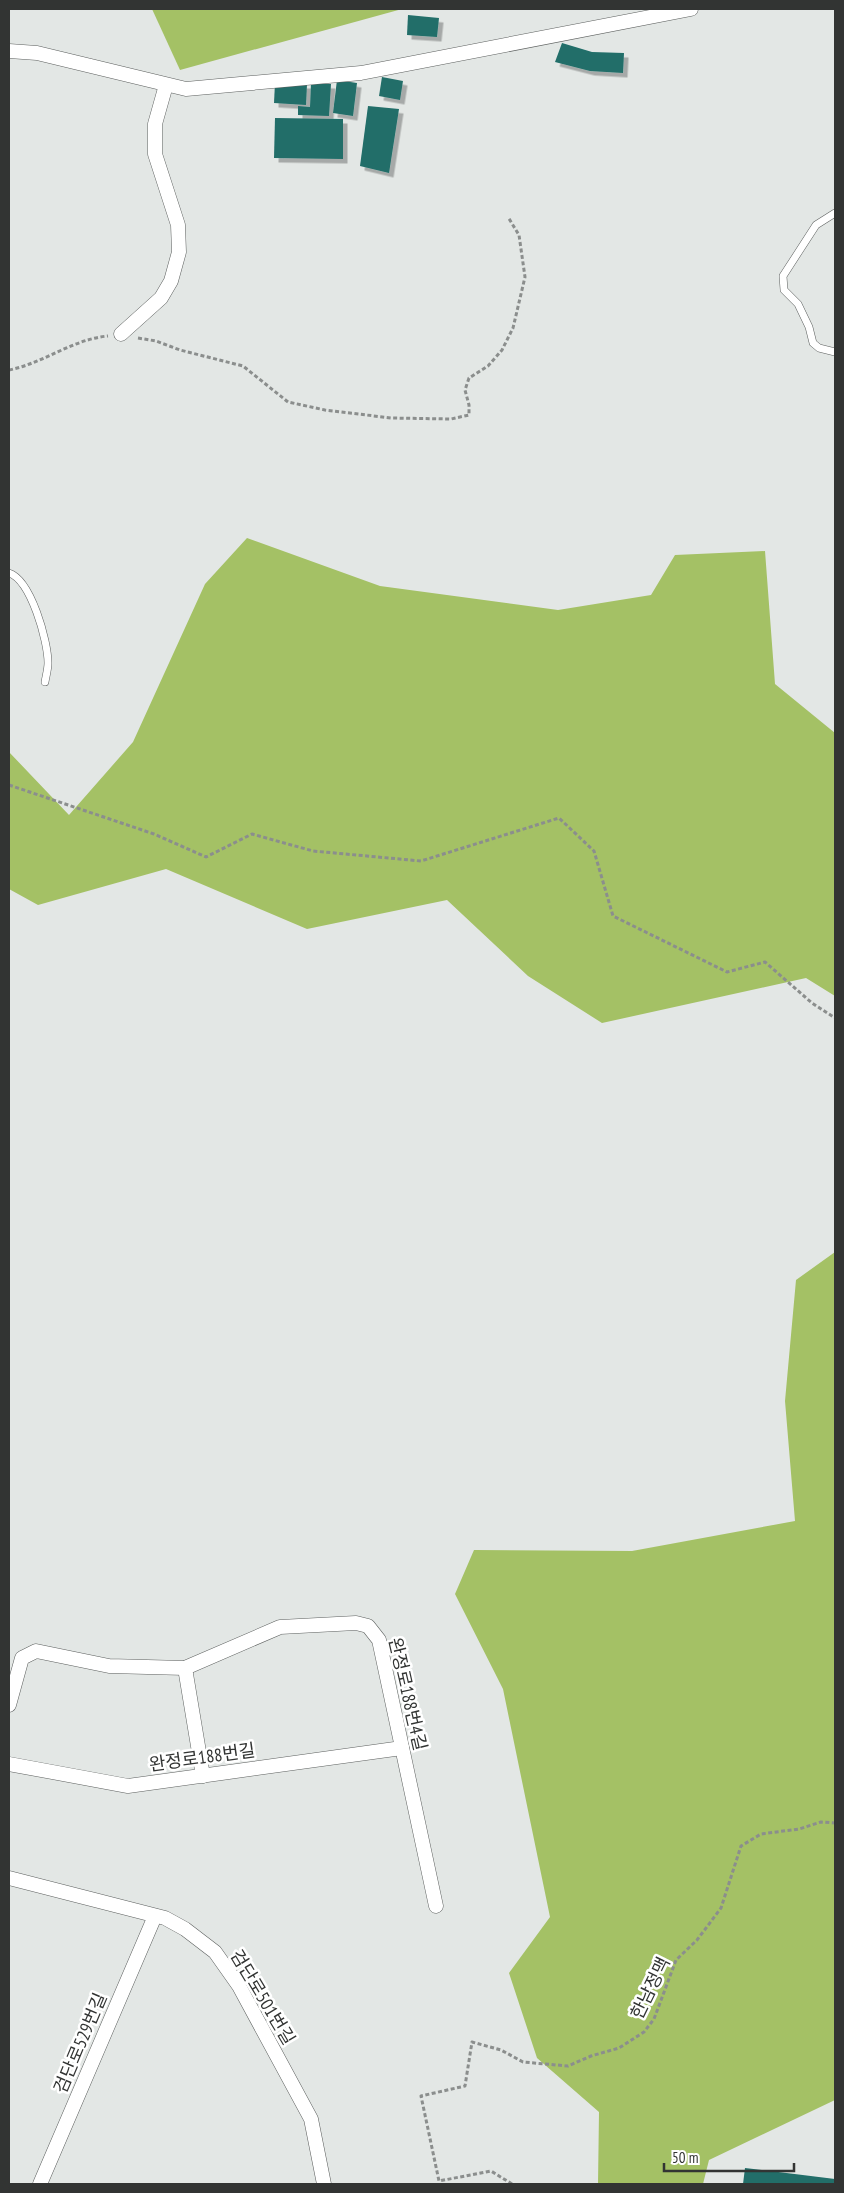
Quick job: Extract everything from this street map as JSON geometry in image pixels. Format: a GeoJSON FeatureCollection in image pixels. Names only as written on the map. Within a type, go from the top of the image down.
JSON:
{"type":"FeatureCollection","features":[{"type":"Feature","properties":{"kind":"street"},"geometry":{"type":"LineString","coordinates":[[9,50],[37,53],[186,89],[361,73],[691,9]]}},
{"type":"Feature","properties":{"kind":"street"},"geometry":{"type":"LineString","coordinates":[[121,334],[161,298],[171,282],[179,252],[178,225],[155,154],[155,124],[166,85]]}},
{"type":"Feature","properties":{"kind":"street","name":"완정로188번4길"},"geometry":{"type":"LineString","coordinates":[[9,1705],[22,1658],[36,1651],[109,1666],[184,1668],[280,1627],[356,1623],[368,1626],[379,1640],[436,1906]]}},
{"type":"Feature","properties":{"kind":"street"},"geometry":{"type":"LineString","coordinates":[[184,1668],[203,1776]]}},
{"type":"Feature","properties":{"kind":"street","name":"완정로188번길"},"geometry":{"type":"LineString","coordinates":[[9,1764],[128,1786],[402,1748]]}},
{"type":"Feature","properties":{"kind":"street","name":"검단로501번길"},"geometry":{"type":"LineString","coordinates":[[9,1878],[165,1918],[186,1929],[215,1952],[239,1986],[311,2119],[324,2184]]}},
{"type":"Feature","properties":{"kind":"street","name":"검단로529번길"},"geometry":{"type":"LineString","coordinates":[[40,2184],[155,1916]]}},
{"type":"Feature","properties":{"kind":"lane"},"geometry":{"type":"LineString","coordinates":[[835,214],[816,225],[783,276],[784,290],[798,304],[809,327],[813,343],[819,348],[835,352]]}},
{"type":"Feature","properties":{"kind":"lane"},"geometry":{"type":"LineString","coordinates":[[9,573],[14,575],[33,602],[46,640],[48,664],[45,682]]}},
{"type":"Feature","properties":{"kind":"path"},"geometry":{"type":"LineString","coordinates":[[9,370],[28,366],[73,345],[104,336],[121,334],[156,341],[180,350],[243,366],[288,402],[325,410],[391,418],[450,419],[469,416],[469,405],[465,390],[469,378],[488,366],[502,350],[513,328],[524,277],[519,235],[508,216]]}},
{"type":"Feature","properties":{"kind":"path"},"geometry":{"type":"LineString","coordinates":[[9,785],[154,834],[206,857],[252,834],[313,851],[420,861],[560,818],[594,851],[613,916],[727,972],[765,962],[812,1003],[835,1018]]}},
{"type":"Feature","properties":{"kind":"path","name":"한남정맥"},"geometry":{"type":"LineString","coordinates":[[512,2184],[491,2171],[439,2181],[421,2096],[465,2086],[472,2042],[501,2050],[523,2062],[568,2066],[591,2056],[619,2048],[644,2032],[654,2019],[676,1960],[697,1940],[721,1908],[728,1880],[741,1846],[761,1834],[799,1830],[821,1822],[835,1823]]}},
{"type":"Feature","properties":{"kind":"green space"},"geometry":{"type":"Polygon","coordinates":[[[152,9],[402,9],[180,70],[152,9]]]}},
{"type":"Feature","properties":{"kind":"green space"},"geometry":{"type":"Polygon","coordinates":[[[247,538],[380,586],[558,610],[651,595],[675,555],[765,551],[775,684],[835,733],[835,996],[806,978],[602,1023],[528,976],[447,900],[307,929],[166,869],[38,905],[9,889],[9,752],[69,815],[133,742],[205,584],[247,538]]]}},
{"type":"Feature","properties":{"kind":"green space"},"geometry":{"type":"Polygon","coordinates":[[[835,1252],[835,2100],[709,2160],[703,2184],[598,2184],[599,2112],[537,2058],[509,1973],[550,1917],[503,1689],[455,1594],[474,1550],[632,1551],[795,1521],[785,1401],[796,1280],[835,1252]]]}},
{"type":"Feature","properties":{"kind":"building"},"geometry":{"type":"Polygon","coordinates":[[[408,15],[439,18],[437,37],[407,35],[408,15]]]}},
{"type":"Feature","properties":{"kind":"building"},"geometry":{"type":"Polygon","coordinates":[[[562,43],[592,52],[624,53],[623,73],[590,71],[555,62],[562,43]]]}},
{"type":"Feature","properties":{"kind":"building"},"geometry":{"type":"Polygon","coordinates":[[[382,77],[403,81],[400,100],[379,96],[382,77]]]}},
{"type":"Feature","properties":{"kind":"building"},"geometry":{"type":"Polygon","coordinates":[[[337,80],[357,83],[353,116],[333,113],[337,80]]]}},
{"type":"Feature","properties":{"kind":"building"},"geometry":{"type":"Polygon","coordinates":[[[275,83],[307,84],[306,105],[274,103],[275,83]]]}},
{"type":"Feature","properties":{"kind":"building"},"geometry":{"type":"Polygon","coordinates":[[[311,83],[331,84],[329,116],[298,115],[298,106],[310,107],[311,83]]]}},
{"type":"Feature","properties":{"kind":"building"},"geometry":{"type":"Polygon","coordinates":[[[368,106],[399,109],[389,173],[360,166],[368,106]]]}},
{"type":"Feature","properties":{"kind":"building"},"geometry":{"type":"Polygon","coordinates":[[[275,118],[343,119],[343,159],[274,158],[275,118]]]}},
{"type":"Feature","properties":{"kind":"building"},"geometry":{"type":"Polygon","coordinates":[[[745,2168],[835,2179],[835,2184],[743,2184],[745,2168]]]}}]}
